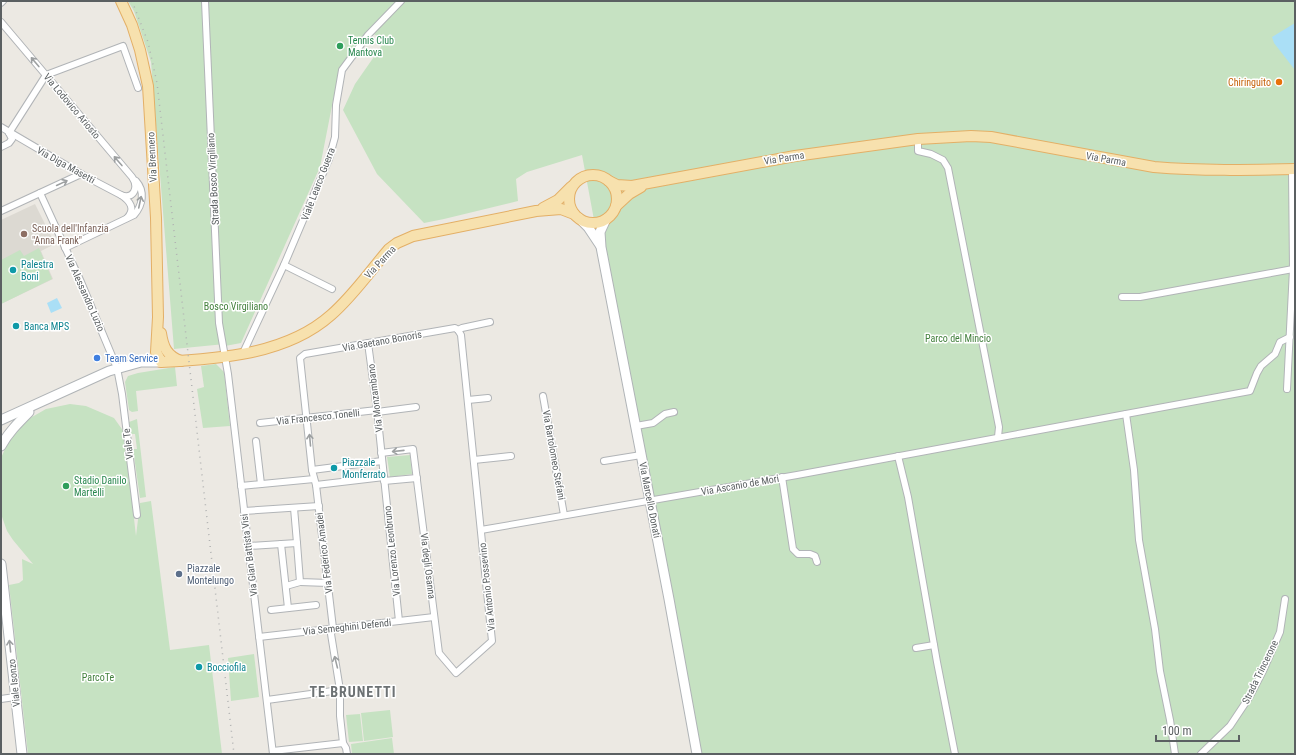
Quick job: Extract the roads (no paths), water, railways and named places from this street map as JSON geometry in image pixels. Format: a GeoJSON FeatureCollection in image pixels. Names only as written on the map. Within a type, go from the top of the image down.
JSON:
{"type":"FeatureCollection","features":[{"type":"Feature","properties":{"kind":"main road","name":"Via Brennero"},"geometry":{"type":"LineString","coordinates":[[121,1],[132,25],[140,50],[148,86],[156,218],[158,317],[156,352],[161,362]]}},
{"type":"Feature","properties":{"kind":"main road","name":"Via Parma"},"geometry":{"type":"LineString","coordinates":[[609,181],[626,187],[795,156],[918,139],[971,136],[991,137],[1160,168],[1257,170],[1294,169]]}},
{"type":"Feature","properties":{"kind":"main road"},"geometry":{"type":"LineString","coordinates":[[590,175],[599,176],[609,181],[617,196],[616,206],[612,213],[600,222],[592,223],[576,216],[569,201],[569,194],[572,187],[580,178],[590,175]]}},
{"type":"Feature","properties":{"kind":"main road","name":"Via Parma"},"geometry":{"type":"LineString","coordinates":[[616,206],[629,194],[650,183]]}},
{"type":"Feature","properties":{"kind":"main road","name":"Via Parma"},"geometry":{"type":"LineString","coordinates":[[536,211],[558,200],[572,187]]}},
{"type":"Feature","properties":{"kind":"main road","name":"Via Parma"},"geometry":{"type":"LineString","coordinates":[[161,362],[225,356],[268,349],[303,334],[321,323],[342,304],[389,249],[404,240],[422,233],[536,211],[560,209],[576,216]]}},
{"type":"Feature","properties":{"kind":"main road","name":"Via Marcello Donati"},"geometry":{"type":"LineString","coordinates":[[576,216],[588,227],[601,247]]}},
{"type":"Feature","properties":{"kind":"main road","name":"Via Marcello Donati"},"geometry":{"type":"LineString","coordinates":[[606,219],[600,232],[601,247],[697,754]]}},
{"type":"Feature","properties":{"kind":"main road","name":"Via Brennero"},"geometry":{"type":"LineString","coordinates":[[158,317],[164,348],[161,362]]}},
{"type":"Feature","properties":{"kind":"main road","name":"Via Brennero"},"geometry":{"type":"LineString","coordinates":[[141,362],[152,350],[155,341],[158,317]]}},
{"type":"Feature","properties":{"kind":"main road"},"geometry":{"type":"LineString","coordinates":[[164,348],[173,358],[181,361]]}},
{"type":"Feature","properties":{"kind":"main road"},"geometry":{"type":"LineString","coordinates":[[1,424],[117,371],[141,362],[161,362]]}},
{"type":"Feature","properties":{"kind":"main road"},"geometry":{"type":"LineString","coordinates":[[1,420],[97,375],[161,362]]}},
{"type":"Feature","properties":{"kind":"main road"},"geometry":{"type":"LineString","coordinates":[[1,446],[15,426],[29,412]]}},
{"type":"Feature","properties":{"kind":"main road","name":"Viale Isonzo"},"geometry":{"type":"LineString","coordinates":[[1,564],[3,599],[22,754]]}},
{"type":"Feature","properties":{"kind":"street","name":"Strada Bosco Virgiliano"},"geometry":{"type":"LineString","coordinates":[[205,1],[219,323],[225,356]]}},
{"type":"Feature","properties":{"kind":"street","name":"Viale Learco Guerra"},"geometry":{"type":"LineString","coordinates":[[243,353],[284,265],[329,159],[335,137],[336,105],[342,70],[368,35],[401,1]]}},
{"type":"Feature","properties":{"kind":"street","name":"Via Lodovico Ariosto"},"geometry":{"type":"LineString","coordinates":[[1,22],[138,184],[142,200],[139,208],[134,215],[122,221]]}},
{"type":"Feature","properties":{"kind":"street"},"geometry":{"type":"LineString","coordinates":[[1,147],[9,143],[12,139],[9,133],[46,75],[123,46],[138,88]]}},
{"type":"Feature","properties":{"kind":"street","name":"Via Diga Masetti"},"geometry":{"type":"LineString","coordinates":[[1,127],[81,174],[121,194]]}},
{"type":"Feature","properties":{"kind":"street"},"geometry":{"type":"LineString","coordinates":[[918,139],[918,150],[943,160],[948,168],[999,427],[998,437]]}},
{"type":"Feature","properties":{"kind":"street"},"geometry":{"type":"LineString","coordinates":[[1287,389],[1293,269],[1294,169]]}},
{"type":"Feature","properties":{"kind":"street"},"geometry":{"type":"LineString","coordinates":[[1,211],[81,174]]}},
{"type":"Feature","properties":{"kind":"street"},"geometry":{"type":"LineString","coordinates":[[121,194],[127,196],[135,191],[136,185],[132,177]]}},
{"type":"Feature","properties":{"kind":"street","name":"Via Alessandro Luzio"},"geometry":{"type":"LineString","coordinates":[[40,193],[104,334],[117,371]]}},
{"type":"Feature","properties":{"kind":"street"},"geometry":{"type":"LineString","coordinates":[[65,248],[122,221],[130,215],[132,207],[121,194]]}},
{"type":"Feature","properties":{"kind":"street"},"geometry":{"type":"LineString","coordinates":[[284,265],[332,289]]}},
{"type":"Feature","properties":{"kind":"street"},"geometry":{"type":"LineString","coordinates":[[1122,297],[1140,297],[1293,269]]}},
{"type":"Feature","properties":{"kind":"street","name":"Via Gaetano Bonoris"},"geometry":{"type":"LineString","coordinates":[[305,354],[454,328],[458,330],[490,322]]}},
{"type":"Feature","properties":{"kind":"street","name":"Via Antonio Possevino"},"geometry":{"type":"LineString","coordinates":[[439,653],[456,673],[492,641],[461,335],[458,330]]}},
{"type":"Feature","properties":{"kind":"street","name":"Via Ascanio de Mori"},"geometry":{"type":"LineString","coordinates":[[481,530],[782,478],[1250,391],[1261,366],[1275,354],[1280,342],[1290,337]]}},
{"type":"Feature","properties":{"kind":"street","name":"Via Monzambano"},"geometry":{"type":"LineString","coordinates":[[368,343],[382,461]]}},
{"type":"Feature","properties":{"kind":"street","name":"Via Federico Amadei"},"geometry":{"type":"LineString","coordinates":[[305,354],[300,358],[300,366],[308,418],[312,470],[319,506],[328,584],[333,628],[331,634],[333,652],[337,667],[340,690],[340,716],[343,743],[347,754]]}},
{"type":"Feature","properties":{"kind":"street","name":"Via Gian Battista Visi"},"geometry":{"type":"LineString","coordinates":[[225,356],[273,753]]}},
{"type":"Feature","properties":{"kind":"street","name":"Viale Te"},"geometry":{"type":"LineString","coordinates":[[117,371],[122,394],[137,514]]}},
{"type":"Feature","properties":{"kind":"street","name":"Via Bartolomeo Stefani"},"geometry":{"type":"LineString","coordinates":[[544,396],[564,515]]}},
{"type":"Feature","properties":{"kind":"street"},"geometry":{"type":"LineString","coordinates":[[468,400],[488,398]]}},
{"type":"Feature","properties":{"kind":"street","name":"Via Francesco Tonelli"},"geometry":{"type":"LineString","coordinates":[[260,424],[416,407]]}},
{"type":"Feature","properties":{"kind":"street"},"geometry":{"type":"LineString","coordinates":[[636,426],[653,423],[665,414],[674,412]]}},
{"type":"Feature","properties":{"kind":"street"},"geometry":{"type":"LineString","coordinates":[[1126,414],[1134,470],[1140,540],[1155,629],[1160,671],[1175,754]]}},
{"type":"Feature","properties":{"kind":"street"},"geometry":{"type":"LineString","coordinates":[[256,441],[261,484]]}},
{"type":"Feature","properties":{"kind":"street","name":"Via degli Osanna"},"geometry":{"type":"LineString","coordinates":[[381,453],[413,449],[439,653]]}},
{"type":"Feature","properties":{"kind":"street"},"geometry":{"type":"LineString","coordinates":[[604,461],[641,455]]}},
{"type":"Feature","properties":{"kind":"street"},"geometry":{"type":"LineString","coordinates":[[474,460],[510,456]]}},
{"type":"Feature","properties":{"kind":"street"},"geometry":{"type":"LineString","coordinates":[[898,456],[908,497],[955,754]]}},
{"type":"Feature","properties":{"kind":"street"},"geometry":{"type":"LineString","coordinates":[[312,470],[382,461]]}},
{"type":"Feature","properties":{"kind":"street","name":"Via Lorenzo Leonbruno"},"geometry":{"type":"LineString","coordinates":[[382,461],[399,621]]}},
{"type":"Feature","properties":{"kind":"street"},"geometry":{"type":"LineString","coordinates":[[241,486],[417,478]]}},
{"type":"Feature","properties":{"kind":"street"},"geometry":{"type":"LineString","coordinates":[[782,478],[791,544],[793,549],[798,554],[810,554],[814,556],[817,562]]}},
{"type":"Feature","properties":{"kind":"street"},"geometry":{"type":"LineString","coordinates":[[244,511],[319,506]]}},
{"type":"Feature","properties":{"kind":"street"},"geometry":{"type":"LineString","coordinates":[[294,508],[300,582]]}},
{"type":"Feature","properties":{"kind":"street"},"geometry":{"type":"LineString","coordinates":[[249,546],[297,543]]}},
{"type":"Feature","properties":{"kind":"street"},"geometry":{"type":"LineString","coordinates":[[281,544],[288,608]]}},
{"type":"Feature","properties":{"kind":"street"},"geometry":{"type":"LineString","coordinates":[[286,586],[300,582],[328,584]]}},
{"type":"Feature","properties":{"kind":"street","name":"Strada Trincerone"},"geometry":{"type":"LineString","coordinates":[[1201,754],[1230,726],[1250,696],[1280,632],[1285,598]]}},
{"type":"Feature","properties":{"kind":"street"},"geometry":{"type":"LineString","coordinates":[[271,610],[316,605]]}},
{"type":"Feature","properties":{"kind":"street","name":"Via Semeghini Defendi"},"geometry":{"type":"LineString","coordinates":[[259,637],[434,617]]}},
{"type":"Feature","properties":{"kind":"street"},"geometry":{"type":"LineString","coordinates":[[916,648],[934,645]]}},
{"type":"Feature","properties":{"kind":"street"},"geometry":{"type":"LineString","coordinates":[[267,700],[340,690]]}},
{"type":"Feature","properties":{"kind":"street"},"geometry":{"type":"LineString","coordinates":[[1,699],[16,697]]}},
{"type":"Feature","properties":{"kind":"street"},"geometry":{"type":"LineString","coordinates":[[273,753],[343,743]]}},
{"type":"Feature","properties":{"kind":"water"},"geometry":{"type":"Polygon","coordinates":[[[1295,23],[1295,70],[1274,43],[1272,37],[1295,23]]]}},
{"type":"Feature","properties":{"kind":"water"},"geometry":{"type":"Polygon","coordinates":[[[57,298],[62,308],[51,313],[47,303],[57,298]]]}},
{"type":"Feature","properties":{"kind":"railway"},"geometry":{"type":"LineString","coordinates":[[132,1],[148,42],[157,83],[234,754]]}},
{"type":"Feature","properties":{"kind":"place","name":"Tennis Club Mantova"},"geometry":{"type":"Point","coordinates":[340,46]}},
{"type":"Feature","properties":{"kind":"place","name":"Chiringuito"},"geometry":{"type":"Point","coordinates":[1279,82]}},
{"type":"Feature","properties":{"kind":"place","name":"Scuola dell'Infanzia \"Anna Frank\""},"geometry":{"type":"Point","coordinates":[24,234]}},
{"type":"Feature","properties":{"kind":"place","name":"Palestra Boni"},"geometry":{"type":"Point","coordinates":[13,270]}},
{"type":"Feature","properties":{"kind":"place","name":"Banca MPS"},"geometry":{"type":"Point","coordinates":[16,326]}},
{"type":"Feature","properties":{"kind":"place","name":"Team Service"},"geometry":{"type":"Point","coordinates":[97,358]}},
{"type":"Feature","properties":{"kind":"place","name":"Piazzale Monferrato"},"geometry":{"type":"Point","coordinates":[334,468]}},
{"type":"Feature","properties":{"kind":"place","name":"Stadio Danilo Martelli"},"geometry":{"type":"Point","coordinates":[66,486]}},
{"type":"Feature","properties":{"kind":"place","name":"Piazzale Montelungo"},"geometry":{"type":"Point","coordinates":[179,574]}},
{"type":"Feature","properties":{"kind":"place","name":"Bocciofila"},"geometry":{"type":"Point","coordinates":[199,667]}},
{"type":"Feature","properties":{"kind":"district","name":"TE BRUNETTI"},"geometry":{"type":"Point","coordinates":[353,692]}},
{"type":"Feature","properties":{"kind":"park label","name":"Bosco Virgiliano"},"geometry":{"type":"Point","coordinates":[236,306]}},
{"type":"Feature","properties":{"kind":"park label","name":"Parco del Mincio"},"geometry":{"type":"Point","coordinates":[958,338]}},
{"type":"Feature","properties":{"kind":"park label","name":"ParcoTe"},"geometry":{"type":"Point","coordinates":[98,677]}}]}
